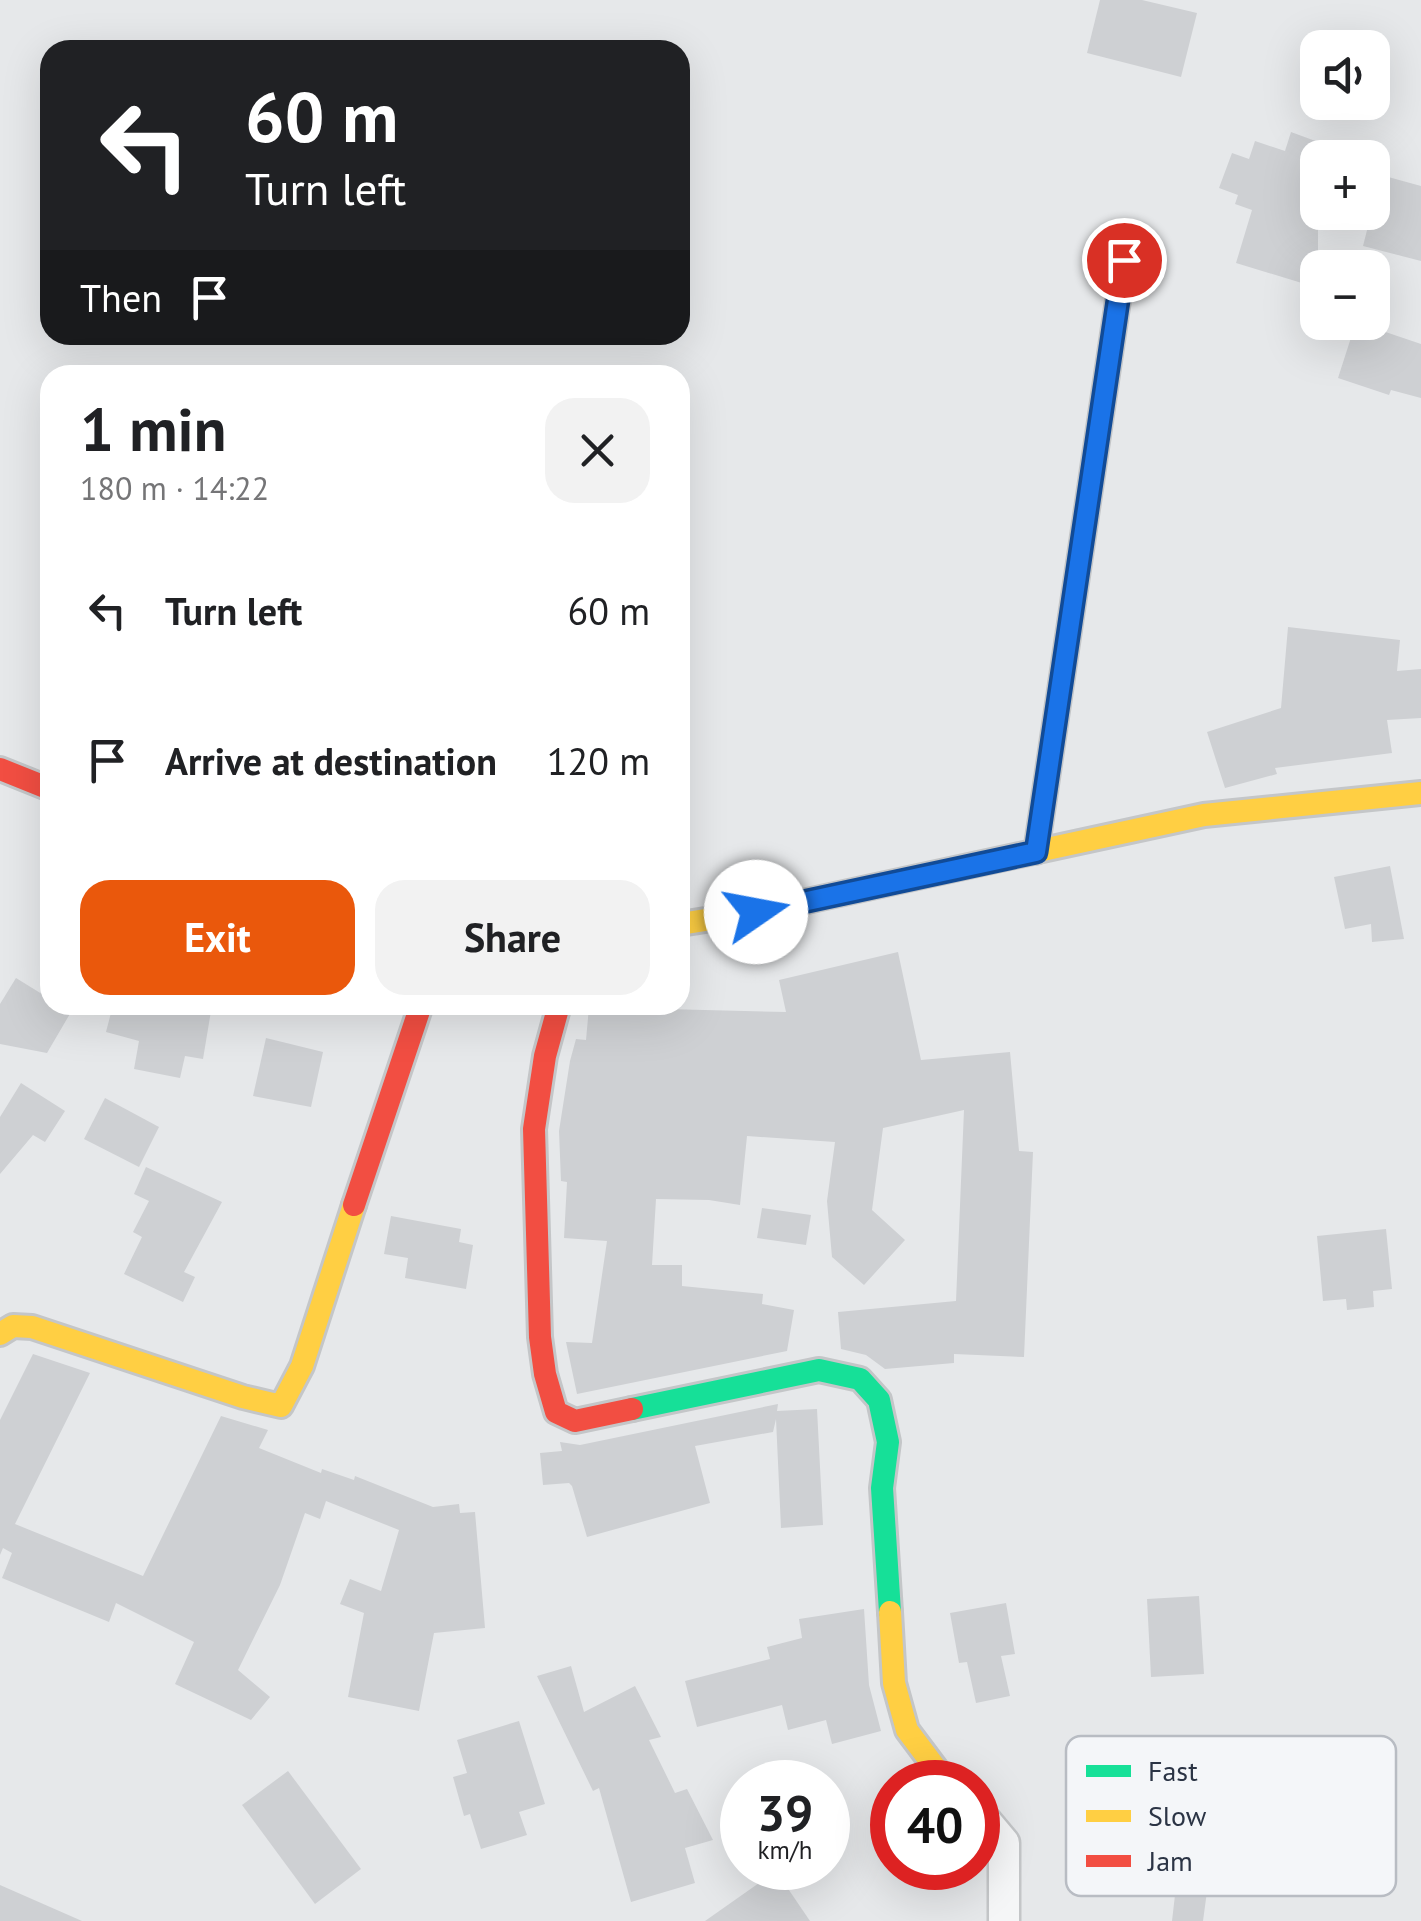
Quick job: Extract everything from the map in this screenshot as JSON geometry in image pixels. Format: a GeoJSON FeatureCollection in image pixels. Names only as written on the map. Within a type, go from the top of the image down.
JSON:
{"type":"FeatureCollection","features":[{"type":"Feature","properties":{"kind":"street"},"geometry":{"type":"LineString","coordinates":[[1036,852],[1124,260]]}},
{"type":"Feature","properties":{"kind":"street"},"geometry":{"type":"LineString","coordinates":[[0,769],[40,786]]}},
{"type":"Feature","properties":{"kind":"street"},"geometry":{"type":"LineString","coordinates":[[690,922],[756,912],[1204,815],[1421,793]]}},
{"type":"Feature","properties":{"kind":"street"},"geometry":{"type":"LineString","coordinates":[[0,1334],[13,1326],[32,1327],[281,1406],[302,1366],[417,1015]]}},
{"type":"Feature","properties":{"kind":"street"},"geometry":{"type":"LineString","coordinates":[[556,1015],[545,1056],[534,1129],[540,1337],[556,1412],[575,1421],[819,1370],[860,1379],[879,1400],[888,1442],[882,1488],[894,1683],[906,1730],[929,1760]]}},
{"type":"Feature","properties":{"kind":"street"},"geometry":{"type":"LineString","coordinates":[[1000,1837],[1004,1842],[1004,1921]]}},
{"type":"Feature","properties":{"kind":"building"},"geometry":{"type":"Polygon","coordinates":[[[1100,0],[1142,0],[1197,13],[1181,77],[1087,53],[1100,0]]]}},
{"type":"Feature","properties":{"kind":"building"},"geometry":{"type":"Polygon","coordinates":[[[1291,132],[1313,140],[1300,140],[1300,230],[1318,230],[1318,250],[1300,250],[1300,283],[1236,263],[1252,210],[1235,204],[1238,195],[1219,188],[1232,153],[1249,159],[1255,141],[1285,151],[1291,132]]]}},
{"type":"Feature","properties":{"kind":"building"},"geometry":{"type":"Polygon","coordinates":[[[1390,177],[1421,186],[1421,261],[1363,246],[1367,230],[1390,230],[1390,177]]]}},
{"type":"Feature","properties":{"kind":"building"},"geometry":{"type":"Polygon","coordinates":[[[1390,334],[1421,344],[1421,398],[1391,390],[1389,395],[1338,378],[1350,340],[1390,340],[1390,334]]]}},
{"type":"Feature","properties":{"kind":"building"},"geometry":{"type":"Polygon","coordinates":[[[1288,627],[1400,640],[1397,671],[1421,669],[1421,718],[1387,720],[1392,753],[1275,768],[1277,774],[1225,788],[1207,732],[1281,708],[1288,627]]]}},
{"type":"Feature","properties":{"kind":"building"},"geometry":{"type":"Polygon","coordinates":[[[1390,866],[1404,939],[1372,942],[1371,924],[1345,929],[1334,877],[1390,866]]]}},
{"type":"Feature","properties":{"kind":"building"},"geometry":{"type":"Polygon","coordinates":[[[898,952],[921,1060],[1010,1052],[1019,1151],[1033,1152],[1024,1357],[954,1354],[954,1363],[885,1369],[866,1355],[841,1349],[838,1312],[956,1301],[964,1110],[883,1128],[872,1210],[905,1240],[864,1285],[832,1257],[827,1201],[835,1142],[747,1136],[740,1205],[656,1199],[652,1265],[682,1265],[682,1286],[763,1294],[762,1304],[794,1310],[787,1351],[577,1394],[566,1342],[592,1343],[607,1241],[564,1238],[567,1182],[561,1181],[559,1131],[576,1039],[586,1040],[588,1015],[690,1015],[690,1010],[786,1012],[779,980],[898,952]]]}},
{"type":"Feature","properties":{"kind":"building"},"geometry":{"type":"Polygon","coordinates":[[[16,978],[40,993],[40,1015],[69,1015],[47,1053],[0,1044],[0,1004],[16,978]]]}},
{"type":"Feature","properties":{"kind":"building"},"geometry":{"type":"Polygon","coordinates":[[[110,1015],[210,1015],[203,1059],[185,1056],[180,1078],[134,1069],[139,1041],[106,1032],[110,1015]]]}},
{"type":"Feature","properties":{"kind":"building"},"geometry":{"type":"Polygon","coordinates":[[[266,1038],[323,1052],[311,1107],[253,1096],[266,1038]]]}},
{"type":"Feature","properties":{"kind":"building"},"geometry":{"type":"Polygon","coordinates":[[[21,1083],[65,1111],[45,1142],[33,1135],[0,1174],[0,1117],[21,1083]]]}},
{"type":"Feature","properties":{"kind":"building"},"geometry":{"type":"Polygon","coordinates":[[[105,1098],[159,1127],[139,1167],[84,1139],[105,1098]]]}},
{"type":"Feature","properties":{"kind":"building"},"geometry":{"type":"Polygon","coordinates":[[[146,1167],[222,1202],[184,1272],[195,1277],[183,1302],[124,1274],[142,1237],[133,1232],[149,1201],[134,1194],[146,1167]]]}},
{"type":"Feature","properties":{"kind":"building"},"geometry":{"type":"Polygon","coordinates":[[[762,1208],[811,1215],[806,1245],[757,1238],[762,1208]]]}},
{"type":"Feature","properties":{"kind":"building"},"geometry":{"type":"Polygon","coordinates":[[[391,1216],[461,1229],[459,1242],[473,1245],[466,1289],[405,1278],[408,1258],[384,1254],[391,1216]]]}},
{"type":"Feature","properties":{"kind":"building"},"geometry":{"type":"Polygon","coordinates":[[[1386,1229],[1392,1289],[1373,1291],[1374,1307],[1347,1310],[1346,1299],[1323,1301],[1317,1236],[1386,1229]]]}},
{"type":"Feature","properties":{"kind":"building"},"geometry":{"type":"Polygon","coordinates":[[[33,1354],[90,1373],[15,1524],[143,1576],[221,1416],[268,1430],[259,1448],[321,1473],[322,1469],[354,1480],[355,1476],[433,1507],[459,1504],[460,1513],[475,1512],[485,1628],[434,1633],[419,1711],[348,1697],[364,1613],[340,1604],[350,1579],[381,1591],[399,1530],[326,1501],[320,1519],[305,1513],[280,1585],[238,1670],[270,1697],[251,1720],[175,1684],[194,1642],[116,1603],[109,1622],[2,1578],[12,1553],[3,1548],[0,1555],[0,1420],[33,1354]]]}},
{"type":"Feature","properties":{"kind":"building"},"geometry":{"type":"Polygon","coordinates":[[[778,1404],[777,1411],[817,1409],[823,1525],[781,1528],[776,1419],[773,1432],[695,1446],[710,1503],[587,1537],[572,1486],[543,1485],[540,1453],[562,1451],[560,1442],[580,1445],[778,1404]]]}},
{"type":"Feature","properties":{"kind":"building"},"geometry":{"type":"Polygon","coordinates":[[[1199,1596],[1204,1674],[1151,1677],[1147,1599],[1199,1596]]]}},
{"type":"Feature","properties":{"kind":"building"},"geometry":{"type":"Polygon","coordinates":[[[1006,1603],[1015,1654],[1001,1656],[1010,1696],[976,1703],[967,1662],[959,1663],[950,1613],[1006,1603]]]}},
{"type":"Feature","properties":{"kind":"building"},"geometry":{"type":"Polygon","coordinates":[[[864,1609],[869,1685],[881,1731],[832,1744],[826,1720],[788,1730],[782,1705],[697,1727],[685,1681],[770,1659],[767,1647],[802,1638],[799,1619],[864,1609]]]}},
{"type":"Feature","properties":{"kind":"building"},"geometry":{"type":"Polygon","coordinates":[[[571,1666],[584,1712],[635,1686],[661,1737],[649,1740],[675,1793],[687,1789],[713,1840],[685,1848],[695,1883],[631,1902],[599,1788],[593,1791],[537,1676],[571,1666]]]}},
{"type":"Feature","properties":{"kind":"building"},"geometry":{"type":"Polygon","coordinates":[[[519,1721],[545,1804],[519,1812],[527,1835],[481,1849],[470,1814],[464,1816],[453,1777],[467,1773],[457,1740],[519,1721]]]}},
{"type":"Feature","properties":{"kind":"building"},"geometry":{"type":"Polygon","coordinates":[[[288,1771],[361,1869],[315,1904],[242,1805],[288,1771]]]}},
{"type":"Feature","properties":{"kind":"building"},"geometry":{"type":"Polygon","coordinates":[[[0,1885],[82,1921],[0,1921],[0,1885]]]}},
{"type":"Feature","properties":{"kind":"building"},"geometry":{"type":"Polygon","coordinates":[[[749,1890],[789,1890],[810,1921],[705,1921],[749,1890]]]}},
{"type":"Feature","properties":{"kind":"building"},"geometry":{"type":"Polygon","coordinates":[[[1175,1896],[1206,1896],[1203,1921],[1172,1921],[1175,1896]]]}},
{"type":"Feature","properties":{"kind":"traffic: fast"},"geometry":{"type":"LineString","coordinates":[[1036,852],[1124,260]]}},
{"type":"Feature","properties":{"kind":"traffic: fast"},"geometry":{"type":"LineString","coordinates":[[632,1409],[819,1370],[860,1379],[879,1400],[888,1442],[882,1488],[890,1612]]}},
{"type":"Feature","properties":{"kind":"traffic: slow"},"geometry":{"type":"LineString","coordinates":[[690,922],[756,912],[1204,815],[1421,793]]}},
{"type":"Feature","properties":{"kind":"traffic: slow"},"geometry":{"type":"LineString","coordinates":[[0,1334],[13,1326],[32,1327],[281,1406],[302,1366],[354,1205]]}},
{"type":"Feature","properties":{"kind":"traffic: slow"},"geometry":{"type":"LineString","coordinates":[[890,1612],[894,1683],[907,1730],[930,1760]]}},
{"type":"Feature","properties":{"kind":"traffic: jam"},"geometry":{"type":"LineString","coordinates":[[0,769],[40,785]]}},
{"type":"Feature","properties":{"kind":"traffic: jam"},"geometry":{"type":"LineString","coordinates":[[354,1205],[418,1015]]}},
{"type":"Feature","properties":{"kind":"traffic: jam"},"geometry":{"type":"LineString","coordinates":[[556,1015],[545,1056],[534,1129],[540,1337],[545,1374],[556,1412],[575,1421],[632,1409]]}},
{"type":"Feature","properties":{"kind":"route"},"geometry":{"type":"LineString","coordinates":[[756,912],[1036,852],[1124,260]]}}]}
